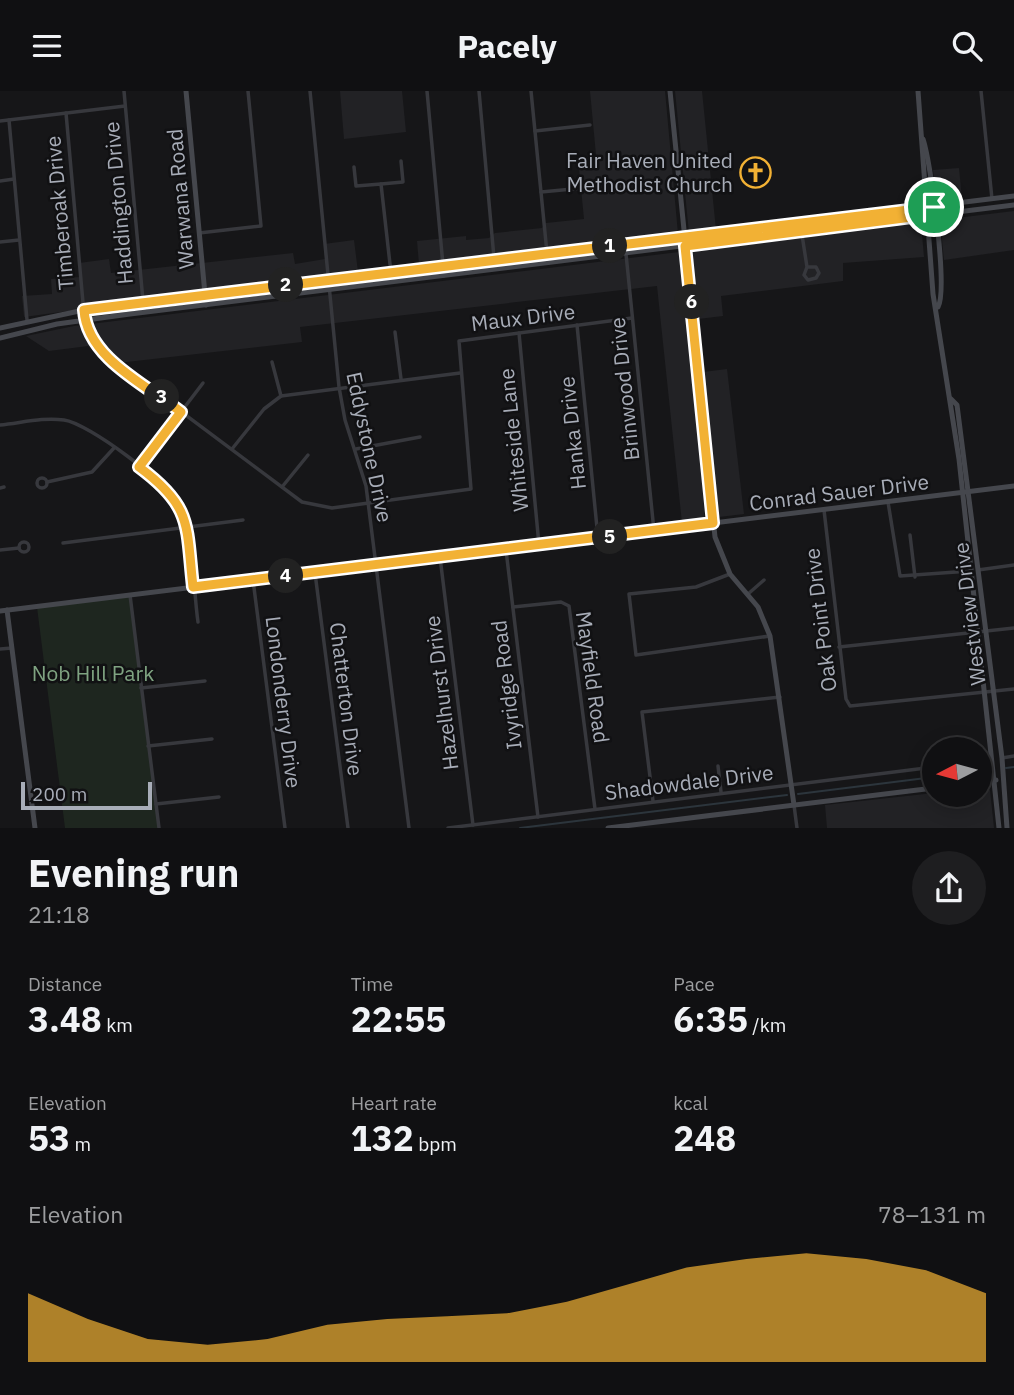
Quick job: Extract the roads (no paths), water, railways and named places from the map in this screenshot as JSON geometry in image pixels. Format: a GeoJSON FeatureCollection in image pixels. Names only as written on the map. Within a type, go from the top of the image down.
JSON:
{"type":"FeatureCollection","features":[{"type":"Feature","properties":{"kind":"main road","name":"Warwana Road"},"geometry":{"type":"LineString","coordinates":[[186,91],[206,305]]}},
{"type":"Feature","properties":{"kind":"main road"},"geometry":{"type":"LineString","coordinates":[[670,91],[713,523],[719,551],[730,574],[762,615],[770,636],[794,805]]}},
{"type":"Feature","properties":{"kind":"main road","name":"Westview Drive"},"geometry":{"type":"LineString","coordinates":[[918,91],[925,212],[934,300],[938,307]]}},
{"type":"Feature","properties":{"kind":"main road","name":"Westview Drive"},"geometry":{"type":"LineString","coordinates":[[922,132],[935,211],[942,292],[938,307],[940,341],[951,399],[949,406],[987,694],[999,828]]}},
{"type":"Feature","properties":{"kind":"main road"},"geometry":{"type":"LineString","coordinates":[[935,211],[1014,196]]}},
{"type":"Feature","properties":{"kind":"main road"},"geometry":{"type":"LineString","coordinates":[[0,338],[84,320],[144,312],[857,225],[925,212],[1014,205]]}},
{"type":"Feature","properties":{"kind":"main road"},"geometry":{"type":"LineString","coordinates":[[0,328],[27,320],[143,302],[856,215],[909,214]]}},
{"type":"Feature","properties":{"kind":"main road"},"geometry":{"type":"LineString","coordinates":[[856,215],[857,225]]}},
{"type":"Feature","properties":{"kind":"main road","name":"Westview Drive"},"geometry":{"type":"LineString","coordinates":[[951,399],[957,405],[970,491],[1002,758],[1007,828]]}},
{"type":"Feature","properties":{"kind":"main road","name":"Conrad Sauer Drive"},"geometry":{"type":"LineString","coordinates":[[0,611],[1014,486]]}},
{"type":"Feature","properties":{"kind":"main road"},"geometry":{"type":"LineString","coordinates":[[8,610],[35,828]]}},
{"type":"Feature","properties":{"kind":"main road"},"geometry":{"type":"LineString","coordinates":[[992,781],[1003,780]]}},
{"type":"Feature","properties":{"kind":"main road","name":"Shadowdale Drive"},"geometry":{"type":"LineString","coordinates":[[608,828],[656,825],[922,789]]}},
{"type":"Feature","properties":{"kind":"street","name":"Haddington Drive"},"geometry":{"type":"LineString","coordinates":[[124,91],[144,312]]}},
{"type":"Feature","properties":{"kind":"street"},"geometry":{"type":"LineString","coordinates":[[199,233],[261,226],[248,91]]}},
{"type":"Feature","properties":{"kind":"street","name":"Eddystone Drive"},"geometry":{"type":"LineString","coordinates":[[310,91],[327,281],[340,387],[345,420],[356,449],[368,503],[409,828]]}},
{"type":"Feature","properties":{"kind":"street"},"geometry":{"type":"LineString","coordinates":[[427,91],[444,275]]}},
{"type":"Feature","properties":{"kind":"street"},"geometry":{"type":"LineString","coordinates":[[479,91],[495,269]]}},
{"type":"Feature","properties":{"kind":"street"},"geometry":{"type":"LineString","coordinates":[[531,91],[548,263]]}},
{"type":"Feature","properties":{"kind":"street"},"geometry":{"type":"LineString","coordinates":[[981,91],[992,199]]}},
{"type":"Feature","properties":{"kind":"street"},"geometry":{"type":"LineString","coordinates":[[0,121],[125,106]]}},
{"type":"Feature","properties":{"kind":"street","name":"Timberoak Drive"},"geometry":{"type":"LineString","coordinates":[[66,113],[84,320]]}},
{"type":"Feature","properties":{"kind":"street"},"geometry":{"type":"LineString","coordinates":[[9,120],[27,320]]}},
{"type":"Feature","properties":{"kind":"street"},"geometry":{"type":"LineString","coordinates":[[535,131],[590,125]]}},
{"type":"Feature","properties":{"kind":"street"},"geometry":{"type":"LineString","coordinates":[[354,167],[356,186],[403,182],[401,161]]}},
{"type":"Feature","properties":{"kind":"street"},"geometry":{"type":"LineString","coordinates":[[0,181],[14,180]]}},
{"type":"Feature","properties":{"kind":"street"},"geometry":{"type":"LineString","coordinates":[[381,184],[391,273]]}},
{"type":"Feature","properties":{"kind":"street"},"geometry":{"type":"LineString","coordinates":[[541,192],[594,187]]}},
{"type":"Feature","properties":{"kind":"street"},"geometry":{"type":"LineString","coordinates":[[800,222],[807,267],[804,272],[806,279],[816,278],[816,267],[807,267]]}},
{"type":"Feature","properties":{"kind":"street"},"geometry":{"type":"LineString","coordinates":[[0,242],[19,240]]}},
{"type":"Feature","properties":{"kind":"street","name":"Brinwood Drive"},"geometry":{"type":"LineString","coordinates":[[625,244],[654,531]]}},
{"type":"Feature","properties":{"kind":"street","name":"Maux Drive"},"geometry":{"type":"LineString","coordinates":[[460,373],[459,341],[632,318]]}},
{"type":"Feature","properties":{"kind":"street"},"geometry":{"type":"LineString","coordinates":[[84,320],[88,333],[102,351],[302,502],[321,508],[471,489],[460,373],[281,396],[264,409],[232,449]]}},
{"type":"Feature","properties":{"kind":"street","name":"Hanka Drive"},"geometry":{"type":"LineString","coordinates":[[577,325],[598,538]]}},
{"type":"Feature","properties":{"kind":"street"},"geometry":{"type":"LineString","coordinates":[[396,333],[401,379]]}},
{"type":"Feature","properties":{"kind":"street","name":"Whiteside Lane"},"geometry":{"type":"LineString","coordinates":[[519,333],[539,545]]}},
{"type":"Feature","properties":{"kind":"street"},"geometry":{"type":"LineString","coordinates":[[272,362],[281,396]]}},
{"type":"Feature","properties":{"kind":"street"},"geometry":{"type":"LineString","coordinates":[[139,467],[203,383]]}},
{"type":"Feature","properties":{"kind":"street"},"geometry":{"type":"LineString","coordinates":[[0,425],[64,420],[87,428],[173,495],[186,527],[198,622]]}},
{"type":"Feature","properties":{"kind":"street"},"geometry":{"type":"LineString","coordinates":[[356,449],[420,437]]}},
{"type":"Feature","properties":{"kind":"street"},"geometry":{"type":"LineString","coordinates":[[47,482],[92,472],[105,462],[114,448]]}},
{"type":"Feature","properties":{"kind":"street"},"geometry":{"type":"LineString","coordinates":[[282,487],[308,455]]}},
{"type":"Feature","properties":{"kind":"street"},"geometry":{"type":"LineString","coordinates":[[888,502],[900,576],[907,578],[1014,565]]}},
{"type":"Feature","properties":{"kind":"street","name":"Oak Point Drive"},"geometry":{"type":"LineString","coordinates":[[824,510],[847,703],[853,708],[987,694]]}},
{"type":"Feature","properties":{"kind":"street"},"geometry":{"type":"LineString","coordinates":[[63,543],[243,520]]}},
{"type":"Feature","properties":{"kind":"street"},"geometry":{"type":"LineString","coordinates":[[910,535],[915,576]]}},
{"type":"Feature","properties":{"kind":"street"},"geometry":{"type":"LineString","coordinates":[[0,550],[19,548]]}},
{"type":"Feature","properties":{"kind":"street","name":"Ivyridge Road"},"geometry":{"type":"LineString","coordinates":[[506,550],[538,817]]}},
{"type":"Feature","properties":{"kind":"street","name":"Hazelhurst Drive"},"geometry":{"type":"LineString","coordinates":[[440,557],[472,825]]}},
{"type":"Feature","properties":{"kind":"street","name":"Chatterton Drive"},"geometry":{"type":"LineString","coordinates":[[315,573],[348,828]]}},
{"type":"Feature","properties":{"kind":"street"},"geometry":{"type":"LineString","coordinates":[[730,574],[696,587],[629,594],[636,655],[770,636]]}},
{"type":"Feature","properties":{"kind":"street","name":"Londonderry Drive"},"geometry":{"type":"LineString","coordinates":[[253,580],[285,828]]}},
{"type":"Feature","properties":{"kind":"street"},"geometry":{"type":"LineString","coordinates":[[748,594],[764,580]]}},
{"type":"Feature","properties":{"kind":"street"},"geometry":{"type":"LineString","coordinates":[[130,595],[159,828]]}},
{"type":"Feature","properties":{"kind":"street","name":"Mayfield Road"},"geometry":{"type":"LineString","coordinates":[[513,607],[561,602],[569,606],[595,809]]}},
{"type":"Feature","properties":{"kind":"street"},"geometry":{"type":"LineString","coordinates":[[839,647],[1014,628]]}},
{"type":"Feature","properties":{"kind":"street"},"geometry":{"type":"LineString","coordinates":[[0,649],[12,648]]}},
{"type":"Feature","properties":{"kind":"street"},"geometry":{"type":"LineString","coordinates":[[141,688],[205,681]]}},
{"type":"Feature","properties":{"kind":"street"},"geometry":{"type":"LineString","coordinates":[[987,694],[1014,689]]}},
{"type":"Feature","properties":{"kind":"street"},"geometry":{"type":"LineString","coordinates":[[653,801],[642,712],[780,697]]}},
{"type":"Feature","properties":{"kind":"street"},"geometry":{"type":"LineString","coordinates":[[148,746],[212,739]]}},
{"type":"Feature","properties":{"kind":"street"},"geometry":{"type":"LineString","coordinates":[[1002,758],[1014,756]]}},
{"type":"Feature","properties":{"kind":"street"},"geometry":{"type":"LineString","coordinates":[[718,766],[721,792]]}},
{"type":"Feature","properties":{"kind":"street","name":"Shadowdale Drive"},"geometry":{"type":"LineString","coordinates":[[448,828],[922,769]]}},
{"type":"Feature","properties":{"kind":"street"},"geometry":{"type":"LineString","coordinates":[[156,804],[219,797]]}},
{"type":"Feature","properties":{"kind":"street"},"geometry":{"type":"LineString","coordinates":[[794,805],[797,828]]}},
{"type":"Feature","properties":{"kind":"waterway"},"geometry":{"type":"LineString","coordinates":[[1006,768],[1014,767]]}},
{"type":"Feature","properties":{"kind":"waterway"},"geometry":{"type":"LineString","coordinates":[[798,794],[922,778]]}},
{"type":"Feature","properties":{"kind":"waterway"},"geometry":{"type":"LineString","coordinates":[[520,828],[787,795]]}},
{"type":"Feature","properties":{"kind":"place","name":"Fair Haven United Methodist Church"},"geometry":{"type":"Point","coordinates":[756,172]}},
{"type":"Feature","properties":{"kind":"park label","name":"Nob Hill Park"},"geometry":{"type":"Point","coordinates":[93,673]}}]}
